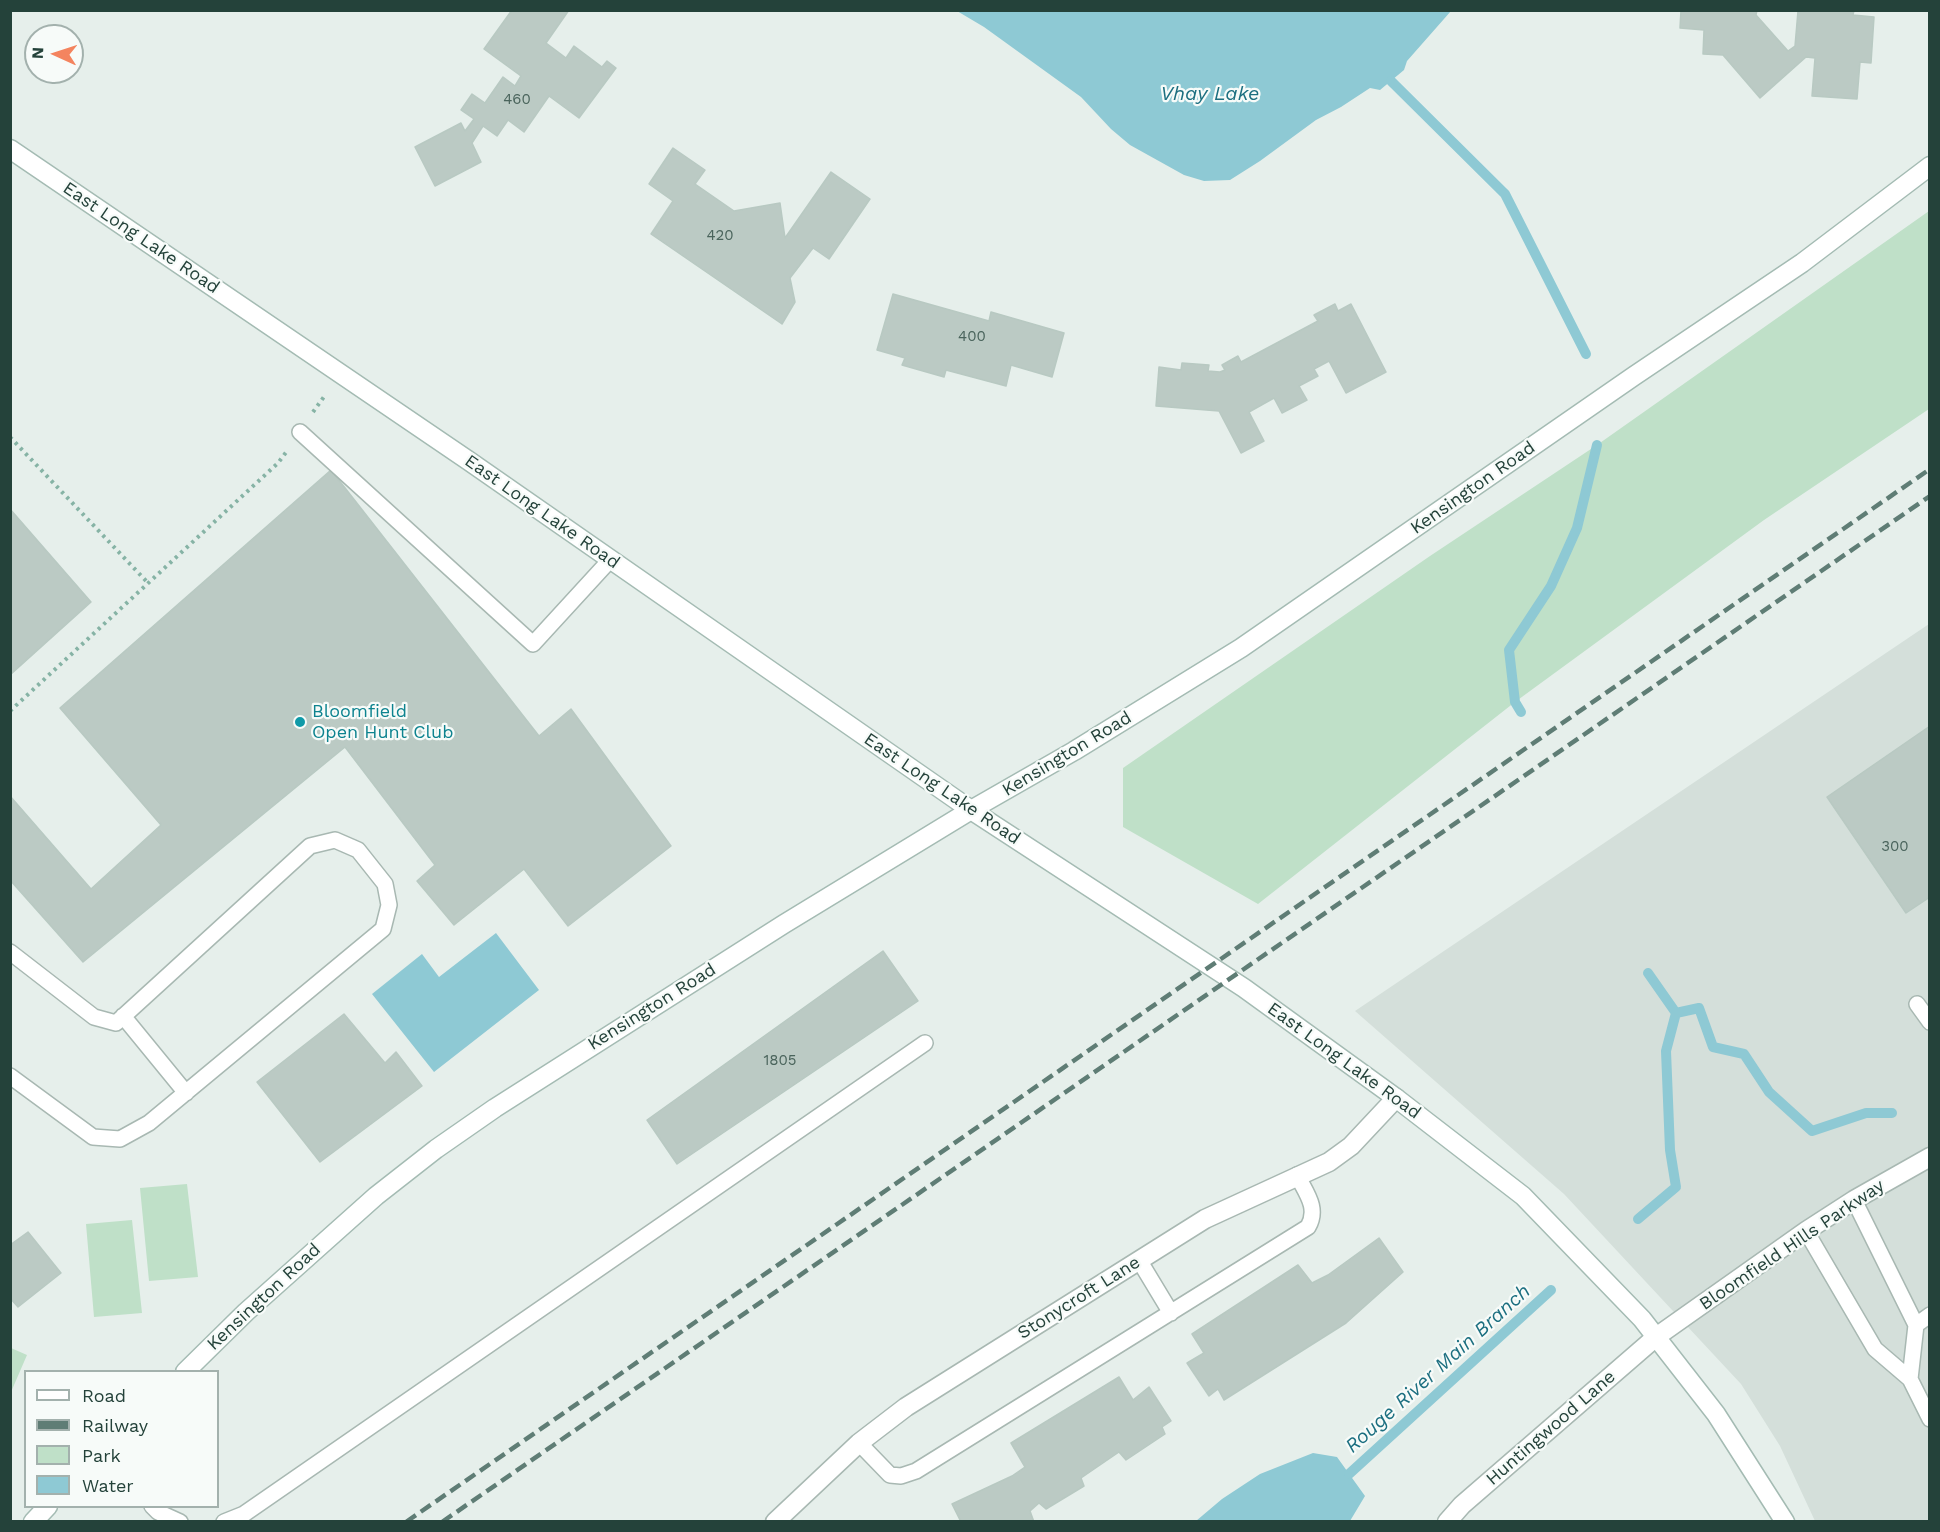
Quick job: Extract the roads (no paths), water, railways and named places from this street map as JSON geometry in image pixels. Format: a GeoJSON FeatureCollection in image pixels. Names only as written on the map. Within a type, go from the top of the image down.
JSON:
{"type":"FeatureCollection","features":[{"type":"Feature","properties":{"kind":"street","name":"East Long Lake Road"},"geometry":{"type":"LineString","coordinates":[[10,150],[340,373],[971,810],[1244,988],[1396,1098],[1523,1196],[1635,1311],[1656,1337],[1716,1414],[1785,1521]]}},
{"type":"Feature","properties":{"kind":"street","name":"Kensington Road"},"geometry":{"type":"LineString","coordinates":[[186,1370],[246,1312],[376,1196],[436,1149],[495,1108],[678,990],[1241,648],[1634,376],[1802,263],[1929,166]]}},
{"type":"Feature","properties":{"kind":"street","name":"Stonycroft Lane"},"geometry":{"type":"LineString","coordinates":[[775,1521],[860,1443],[906,1407],[1205,1219],[1329,1162],[1351,1146],[1396,1098]]}},
{"type":"Feature","properties":{"kind":"street","name":"Bloomfield Hills Parkway"},"geometry":{"type":"LineString","coordinates":[[1656,1337],[1806,1231],[1854,1200],[1929,1157]]}},
{"type":"Feature","properties":{"kind":"street","name":"Huntingwood Lane"},"geometry":{"type":"LineString","coordinates":[[1448,1521],[1462,1505],[1656,1337]]}},
{"type":"Feature","properties":{"kind":"street"},"geometry":{"type":"LineString","coordinates":[[33,1521],[46,1508]]}},
{"type":"Feature","properties":{"kind":"lane"},"geometry":{"type":"LineString","coordinates":[[300,432],[533,644],[610,560]]}},
{"type":"Feature","properties":{"kind":"lane"},"geometry":{"type":"LineString","coordinates":[[10,952],[94,1017],[116,1023],[310,846],[335,840],[358,850],[385,884],[389,905],[382,929],[149,1123],[120,1139],[93,1137],[10,1076]]}},
{"type":"Feature","properties":{"kind":"lane"},"geometry":{"type":"LineString","coordinates":[[1917,1004],[1929,1022]]}},
{"type":"Feature","properties":{"kind":"lane"},"geometry":{"type":"LineString","coordinates":[[123,1016],[186,1093]]}},
{"type":"Feature","properties":{"kind":"lane"},"geometry":{"type":"LineString","coordinates":[[225,1521],[244,1514],[925,1043]]}},
{"type":"Feature","properties":{"kind":"lane"},"geometry":{"type":"LineString","coordinates":[[860,1443],[890,1475],[901,1476],[916,1471],[1308,1227],[1313,1218],[1312,1205],[1298,1175]]}},
{"type":"Feature","properties":{"kind":"lane"},"geometry":{"type":"LineString","coordinates":[[1854,1200],[1916,1325],[1910,1379]]}},
{"type":"Feature","properties":{"kind":"lane"},"geometry":{"type":"LineString","coordinates":[[1806,1231],[1875,1348],[1910,1379],[1929,1419]]}},
{"type":"Feature","properties":{"kind":"lane"},"geometry":{"type":"LineString","coordinates":[[1139,1260],[1171,1312]]}},
{"type":"Feature","properties":{"kind":"lane"},"geometry":{"type":"LineString","coordinates":[[1916,1325],[1929,1315]]}},
{"type":"Feature","properties":{"kind":"lane"},"geometry":{"type":"LineString","coordinates":[[154,1508],[180,1521]]}},
{"type":"Feature","properties":{"kind":"water","name":"Vhay Lake"},"geometry":{"type":"Polygon","coordinates":[[[957,11],[1451,11],[1407,61],[1404,70],[1380,90],[1370,88],[1316,120],[1230,180],[1204,181],[1184,175],[1130,145],[1111,129],[1081,97],[984,27],[957,11]]]}},
{"type":"Feature","properties":{"kind":"water"},"geometry":{"type":"Polygon","coordinates":[[[496,933],[539,990],[434,1072],[372,994],[422,954],[439,977],[496,933]]]}},
{"type":"Feature","properties":{"kind":"water"},"geometry":{"type":"Polygon","coordinates":[[[1313,1453],[1337,1457],[1365,1496],[1350,1521],[1196,1521],[1222,1499],[1260,1474],[1313,1453]]]}},
{"type":"Feature","properties":{"kind":"waterway"},"geometry":{"type":"LineString","coordinates":[[1391,81],[1505,194],[1586,354]]}},
{"type":"Feature","properties":{"kind":"waterway"},"geometry":{"type":"LineString","coordinates":[[1521,712],[1515,702],[1509,650],[1551,586],[1577,528],[1597,445]]}},
{"type":"Feature","properties":{"kind":"waterway"},"geometry":{"type":"LineString","coordinates":[[1648,973],[1676,1013]]}},
{"type":"Feature","properties":{"kind":"waterway","name":"Rouge River Main Branch"},"geometry":{"type":"LineString","coordinates":[[1638,1219],[1676,1187],[1670,1150],[1666,1051],[1676,1013],[1699,1008],[1713,1047],[1744,1054],[1769,1092],[1812,1131],[1866,1113],[1892,1113]]}},
{"type":"Feature","properties":{"kind":"waterway","name":"Rouge River Main Branch"},"geometry":{"type":"LineString","coordinates":[[1349,1474],[1551,1290]]}},
{"type":"Feature","properties":{"kind":"railway"},"geometry":{"type":"LineString","coordinates":[[406,1522],[1930,469]]}},
{"type":"Feature","properties":{"kind":"railway"},"geometry":{"type":"LineString","coordinates":[[442,1522],[1930,496]]}},
{"type":"Feature","properties":{"kind":"place","name":"Bloomfield Open Hunt Club"},"geometry":{"type":"Point","coordinates":[300,722]}}]}
